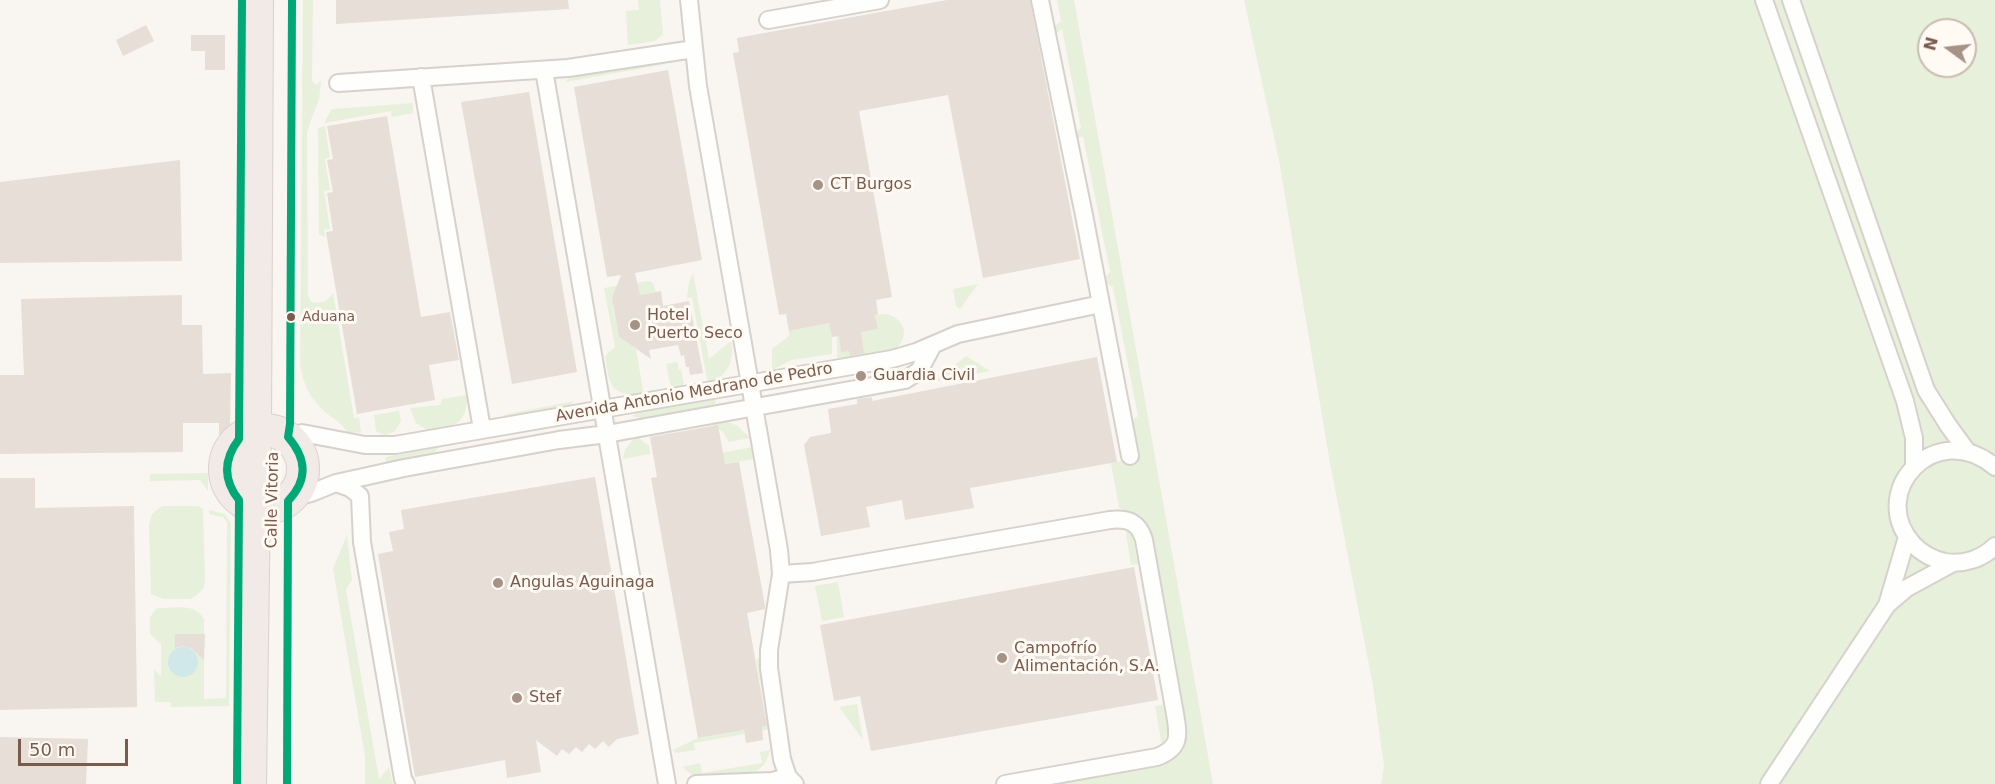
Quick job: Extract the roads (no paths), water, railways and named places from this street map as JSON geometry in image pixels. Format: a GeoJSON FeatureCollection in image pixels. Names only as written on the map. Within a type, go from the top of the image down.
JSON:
{"type":"FeatureCollection","features":[{"type":"Feature","properties":{"kind":"highway","name":"Calle Vitoria"},"geometry":{"type":"LineString","coordinates":[[257,0],[272,433]]}},
{"type":"Feature","properties":{"kind":"highway","name":"Calle Vitoria"},"geometry":{"type":"LineString","coordinates":[[272,433],[277,0]]}},
{"type":"Feature","properties":{"kind":"highway"},"geometry":{"type":"LineString","coordinates":[[272,433],[272,504]]}},
{"type":"Feature","properties":{"kind":"highway"},"geometry":{"type":"LineString","coordinates":[[272,433],[301,454],[304,473],[300,485],[272,504]]}},
{"type":"Feature","properties":{"kind":"highway","name":"Calle Vitoria"},"geometry":{"type":"LineString","coordinates":[[250,784],[272,504]]}},
{"type":"Feature","properties":{"kind":"highway","name":"Calle Vitoria"},"geometry":{"type":"LineString","coordinates":[[271,784],[272,504]]}},
{"type":"Feature","properties":{"kind":"street"},"geometry":{"type":"LineString","coordinates":[[689,0],[698,86],[779,550],[781,574],[768,656],[779,743],[791,780],[696,784]]}},
{"type":"Feature","properties":{"kind":"street"},"geometry":{"type":"LineString","coordinates":[[768,20],[880,0]]}},
{"type":"Feature","properties":{"kind":"street"},"geometry":{"type":"LineString","coordinates":[[1040,0],[1130,456]]}},
{"type":"Feature","properties":{"kind":"street"},"geometry":{"type":"LineString","coordinates":[[1764,0],[1905,401],[1914,438],[1914,467]]}},
{"type":"Feature","properties":{"kind":"street"},"geometry":{"type":"LineString","coordinates":[[1791,0],[1926,390],[1967,451]]}},
{"type":"Feature","properties":{"kind":"street"},"geometry":{"type":"LineString","coordinates":[[338,83],[544,70],[694,49]]}},
{"type":"Feature","properties":{"kind":"street"},"geometry":{"type":"LineString","coordinates":[[544,70],[667,784]]}},
{"type":"Feature","properties":{"kind":"street"},"geometry":{"type":"LineString","coordinates":[[421,77],[482,429]]}},
{"type":"Feature","properties":{"kind":"street"},"geometry":{"type":"LineString","coordinates":[[933,345],[958,334],[1101,304]]}},
{"type":"Feature","properties":{"kind":"street","name":"Avenida Antonio Medrano de Pedro"},"geometry":{"type":"LineString","coordinates":[[272,433],[302,433],[365,446],[395,446],[891,359],[933,345]]}},
{"type":"Feature","properties":{"kind":"street","name":"Avenida Antonio Medrano de Pedro"},"geometry":{"type":"LineString","coordinates":[[272,504],[311,494],[336,483],[404,468],[905,380],[919,371],[933,345]]}},
{"type":"Feature","properties":{"kind":"street"},"geometry":{"type":"LineString","coordinates":[[1995,466],[1983,457],[1967,451],[1947,450],[1929,456],[1914,467],[1903,483],[1898,501],[1899,520],[1907,537],[1919,551],[1935,560],[1953,563],[1972,561],[1995,546]]}},
{"type":"Feature","properties":{"kind":"street"},"geometry":{"type":"LineString","coordinates":[[336,483],[350,488],[360,496],[362,542],[373,614],[403,778],[406,784]]}},
{"type":"Feature","properties":{"kind":"street"},"geometry":{"type":"LineString","coordinates":[[781,574],[812,572],[1110,520],[1134,522],[1139,527],[1144,540],[1175,714],[1177,737],[1174,747],[1170,752],[1157,757],[1005,784]]}},
{"type":"Feature","properties":{"kind":"street"},"geometry":{"type":"LineString","coordinates":[[1887,605],[1907,537]]}},
{"type":"Feature","properties":{"kind":"street"},"geometry":{"type":"LineString","coordinates":[[1769,784],[1887,605],[1907,588],[1953,563]]}},
{"type":"Feature","properties":{"kind":"water"},"geometry":{"type":"Polygon","coordinates":[[[183,647],[194,651],[198,662],[194,673],[183,677],[172,673],[168,662],[172,651],[183,647]]]}},
{"type":"Feature","properties":{"kind":"place","name":"CT Burgos"},"geometry":{"type":"Point","coordinates":[818,185]}},
{"type":"Feature","properties":{"kind":"place","name":"Aduana"},"geometry":{"type":"Point","coordinates":[291,317]}},
{"type":"Feature","properties":{"kind":"place","name":"Hotel Puerto Seco"},"geometry":{"type":"Point","coordinates":[635,325]}},
{"type":"Feature","properties":{"kind":"place","name":"Guardia Civil"},"geometry":{"type":"Point","coordinates":[861,376]}},
{"type":"Feature","properties":{"kind":"place","name":"Angulas Aguinaga"},"geometry":{"type":"Point","coordinates":[498,583]}},
{"type":"Feature","properties":{"kind":"place","name":"Campofrío Alimentación, S.A."},"geometry":{"type":"Point","coordinates":[1002,658]}},
{"type":"Feature","properties":{"kind":"place","name":"Stef"},"geometry":{"type":"Point","coordinates":[517,698]}}]}
